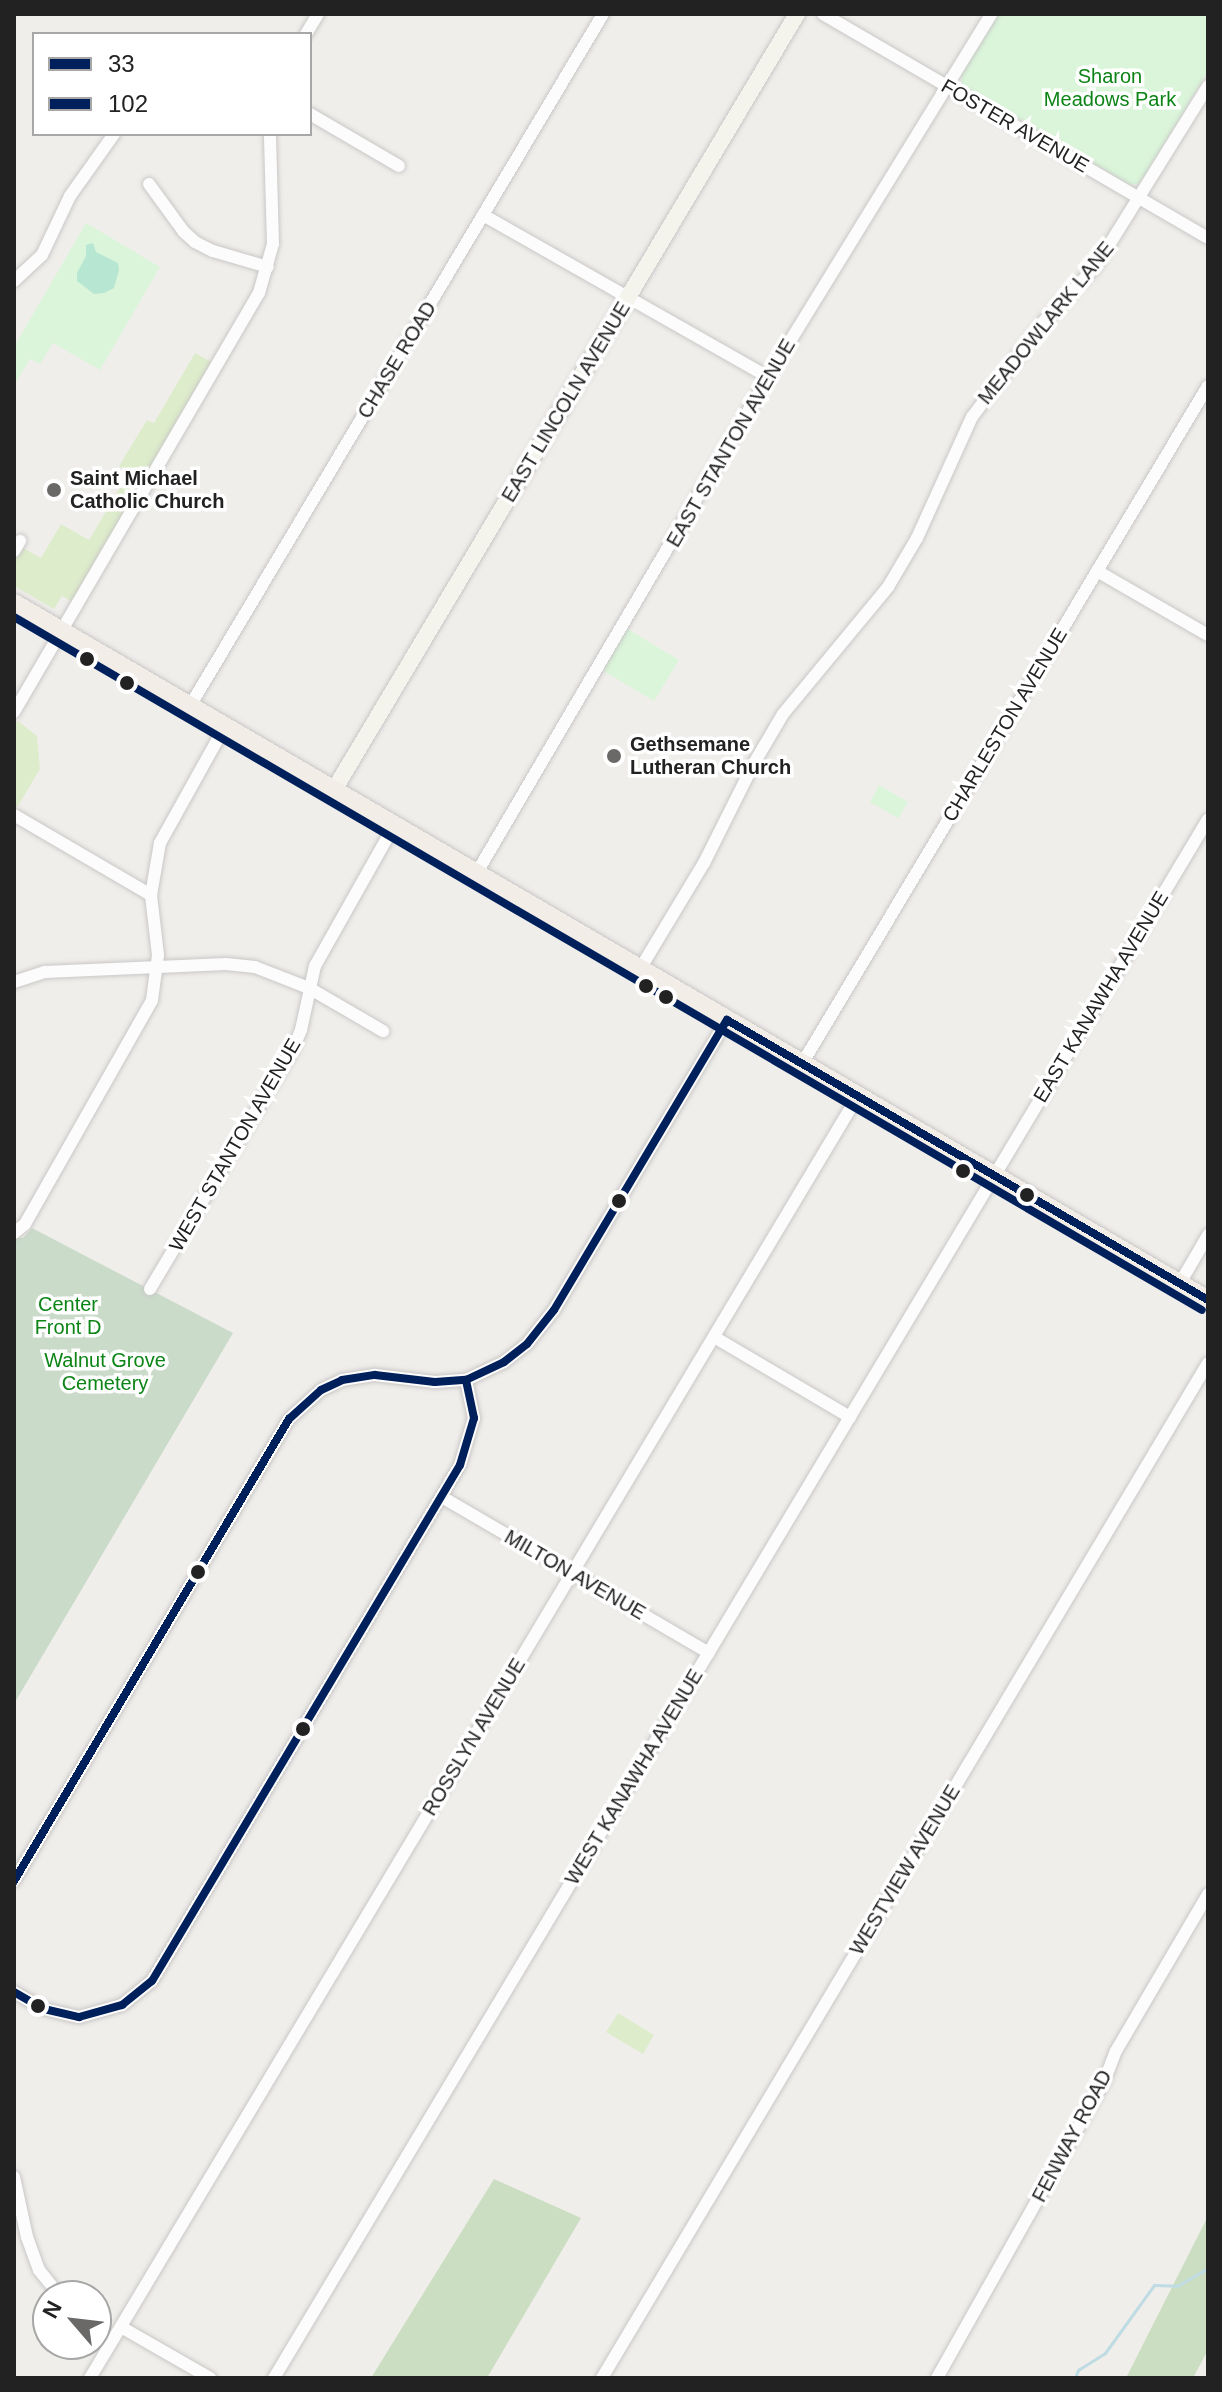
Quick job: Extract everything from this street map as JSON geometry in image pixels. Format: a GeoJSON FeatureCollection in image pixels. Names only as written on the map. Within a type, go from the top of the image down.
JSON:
{"type":"FeatureCollection","features":[{"type":"Feature","properties":{"kind":"main road","name":"EAST LINCOLN AVENUE"},"geometry":{"type":"LineString","coordinates":[[334,790],[797,14]]}},
{"type":"Feature","properties":{"kind":"main road"},"geometry":{"type":"LineString","coordinates":[[14,603],[1208,1300]]}},
{"type":"Feature","properties":{"kind":"street"},"geometry":{"type":"LineString","coordinates":[[307,32],[318,14]]}},
{"type":"Feature","properties":{"kind":"street","name":"CHASE ROAD"},"geometry":{"type":"LineString","coordinates":[[190,706],[603,14]]}},
{"type":"Feature","properties":{"kind":"street","name":"FOSTER AVENUE"},"geometry":{"type":"LineString","coordinates":[[823,14],[1208,238]]}},
{"type":"Feature","properties":{"kind":"street","name":"EAST STANTON AVENUE"},"geometry":{"type":"LineString","coordinates":[[476,874],[768,377],[991,14]]}},
{"type":"Feature","properties":{"kind":"street","name":"MEADOWLARK LANE"},"geometry":{"type":"LineString","coordinates":[[640,969],[704,863],[783,714],[888,587],[910,550],[972,417],[1044,321],[1096,266],[1208,86]]}},
{"type":"Feature","properties":{"kind":"street"},"geometry":{"type":"LineString","coordinates":[[312,115],[399,166]]}},
{"type":"Feature","properties":{"kind":"street"},"geometry":{"type":"LineString","coordinates":[[14,281],[42,255],[70,196],[113,136]]}},
{"type":"Feature","properties":{"kind":"street"},"geometry":{"type":"LineString","coordinates":[[14,712],[247,318],[268,267],[273,244],[270,136]]}},
{"type":"Feature","properties":{"kind":"street"},"geometry":{"type":"LineString","coordinates":[[149,184],[184,232],[195,242],[213,251],[268,267]]}},
{"type":"Feature","properties":{"kind":"street"},"geometry":{"type":"LineString","coordinates":[[483,215],[768,377]]}},
{"type":"Feature","properties":{"kind":"street","name":"CHARLESTON AVENUE"},"geometry":{"type":"LineString","coordinates":[[802,1064],[1208,386]]}},
{"type":"Feature","properties":{"kind":"street"},"geometry":{"type":"LineString","coordinates":[[1097,571],[1208,635]]}},
{"type":"Feature","properties":{"kind":"street"},"geometry":{"type":"LineString","coordinates":[[17,1231],[152,1000],[157,967],[151,895],[167,827],[225,726]]}},
{"type":"Feature","properties":{"kind":"street"},"geometry":{"type":"LineString","coordinates":[[14,815],[151,895]]}},
{"type":"Feature","properties":{"kind":"street","name":"EAST KANAWHA AVENUE"},"geometry":{"type":"LineString","coordinates":[[994,1175],[1208,819]]}},
{"type":"Feature","properties":{"kind":"street","name":"WEST STANTON AVENUE"},"geometry":{"type":"LineString","coordinates":[[150,1289],[293,1049],[301,1030],[309,988],[330,933],[394,826]]}},
{"type":"Feature","properties":{"kind":"street"},"geometry":{"type":"LineString","coordinates":[[14,982],[36,973],[226,964],[255,967],[309,988],[383,1031]]}},
{"type":"Feature","properties":{"kind":"street"},"geometry":{"type":"LineString","coordinates":[[14,1881],[289,1419],[321,1390],[355,1377],[375,1375],[435,1382],[466,1380],[516,1353],[547,1321],[727,1020]]}},
{"type":"Feature","properties":{"kind":"street","name":"ROSSLYN AVENUE"},"geometry":{"type":"LineString","coordinates":[[90,2378],[858,1096]]}},
{"type":"Feature","properties":{"kind":"street","name":"WEST KANAWHA AVENUE"},"geometry":{"type":"LineString","coordinates":[[274,2378],[994,1175]]}},
{"type":"Feature","properties":{"kind":"street"},"geometry":{"type":"LineString","coordinates":[[1180,1283],[1208,1235]]}},
{"type":"Feature","properties":{"kind":"street"},"geometry":{"type":"LineString","coordinates":[[714,1337],[850,1417]]}},
{"type":"Feature","properties":{"kind":"street","name":"WESTVIEW AVENUE"},"geometry":{"type":"LineString","coordinates":[[602,2378],[1208,1363]]}},
{"type":"Feature","properties":{"kind":"street"},"geometry":{"type":"LineString","coordinates":[[14,1992],[44,2009],[79,2017],[122,2005],[152,1981],[442,1497],[472,1432],[472,1402],[466,1380]]}},
{"type":"Feature","properties":{"kind":"street","name":"MILTON AVENUE"},"geometry":{"type":"LineString","coordinates":[[442,1497],[709,1653]]}},
{"type":"Feature","properties":{"kind":"street","name":"FENWAY ROAD"},"geometry":{"type":"LineString","coordinates":[[937,2378],[1104,2082],[1116,2051],[1208,1894]]}},
{"type":"Feature","properties":{"kind":"street"},"geometry":{"type":"LineString","coordinates":[[14,2177],[27,2237],[39,2270],[47,2280]]}},
{"type":"Feature","properties":{"kind":"street"},"geometry":{"type":"LineString","coordinates":[[121,2327],[210,2378]]}},
{"type":"Feature","properties":{"kind":"green space","name":"Sharon Meadows Park"},"geometry":{"type":"Polygon","coordinates":[[[998,14],[1208,14],[1208,71],[1141,183],[1130,185],[962,85],[961,75],[998,14]]]}},
{"type":"Feature","properties":{"kind":"green space"},"geometry":{"type":"Polygon","coordinates":[[[86,223],[160,267],[100,370],[53,343],[40,364],[30,359],[14,385],[14,347],[86,223]]]}},
{"type":"Feature","properties":{"kind":"green space"},"geometry":{"type":"Polygon","coordinates":[[[93,243],[96,252],[118,263],[114,288],[104,293],[94,294],[77,281],[77,273],[86,256],[86,245],[93,243]]]}},
{"type":"Feature","properties":{"kind":"green space"},"geometry":{"type":"Polygon","coordinates":[[[195,353],[213,363],[73,602],[62,596],[54,609],[14,586],[14,543],[41,558],[61,524],[89,540],[129,473],[119,466],[147,420],[154,423],[195,353]]]}},
{"type":"Feature","properties":{"kind":"green space"},"geometry":{"type":"Polygon","coordinates":[[[626,628],[679,660],[654,701],[602,670],[626,628]]]}},
{"type":"Feature","properties":{"kind":"green space"},"geometry":{"type":"Polygon","coordinates":[[[18,721],[37,736],[40,769],[18,806],[14,807],[14,725],[18,721]]]}},
{"type":"Feature","properties":{"kind":"green space"},"geometry":{"type":"Polygon","coordinates":[[[879,785],[908,802],[898,818],[870,802],[879,785]]]}},
{"type":"Feature","properties":{"kind":"green space","name":"Walnut Grove Cemetery"},"geometry":{"type":"Polygon","coordinates":[[[32,1228],[233,1333],[14,1704],[14,1238],[23,1238],[32,1228]]]}},
{"type":"Feature","properties":{"kind":"green space"},"geometry":{"type":"Polygon","coordinates":[[[618,2013],[654,2035],[643,2054],[606,2032],[618,2013]]]}},
{"type":"Feature","properties":{"kind":"green space"},"geometry":{"type":"Polygon","coordinates":[[[494,2179],[581,2218],[487,2378],[371,2378],[494,2179]]]}},
{"type":"Feature","properties":{"kind":"green space"},"geometry":{"type":"Polygon","coordinates":[[[1208,2216],[1208,2350],[1193,2378],[1126,2378],[1208,2216]]]}},
{"type":"Feature","properties":{"kind":"waterway"},"geometry":{"type":"LineString","coordinates":[[1075,2378],[1078,2370],[1105,2353],[1154,2285],[1177,2286],[1208,2268]]}},
{"type":"Feature","properties":{"kind":"transit line","name":"102"},"geometry":{"type":"LineString","coordinates":[[14,617],[1202,1310]]}},
{"type":"Feature","properties":{"kind":"transit line","name":"33"},"geometry":{"type":"LineString","coordinates":[[727,1020],[1208,1300]]}},
{"type":"Feature","properties":{"kind":"transit line","name":"33"},"geometry":{"type":"LineString","coordinates":[[14,1881],[289,1419],[321,1390],[342,1380],[375,1375],[435,1382],[466,1380],[504,1362],[527,1344],[554,1310],[727,1020]]}},
{"type":"Feature","properties":{"kind":"transit line","name":"33"},"geometry":{"type":"LineString","coordinates":[[14,1992],[44,2009],[79,2017],[122,2005],[152,1981],[460,1465],[474,1418],[466,1380]]}},
{"type":"Feature","properties":{"kind":"place","name":"Saint Michael Catholic Church"},"geometry":{"type":"Point","coordinates":[54,490]}},
{"type":"Feature","properties":{"kind":"place","name":"Gethsemane Lutheran Church"},"geometry":{"type":"Point","coordinates":[614,756]}},
{"type":"Feature","properties":{"kind":"park label","name":"Center Front D"},"geometry":{"type":"Point","coordinates":[68,1316]}}]}
